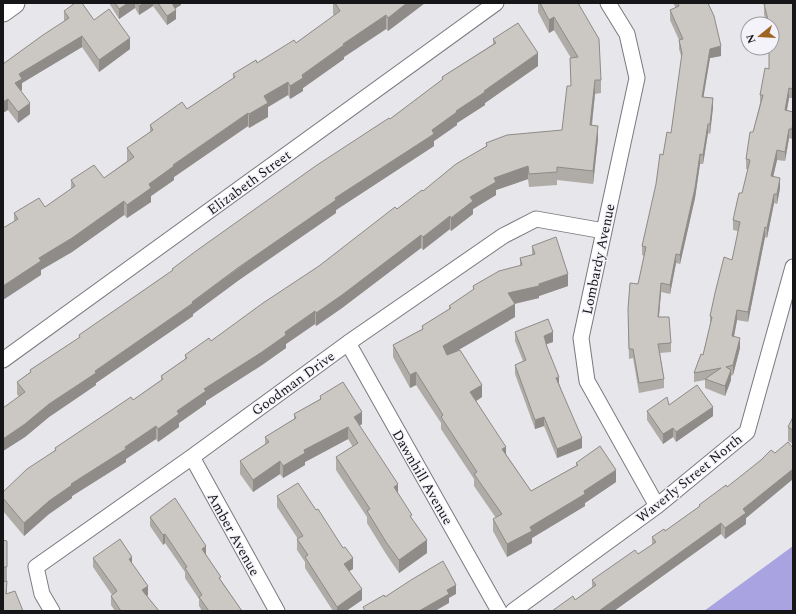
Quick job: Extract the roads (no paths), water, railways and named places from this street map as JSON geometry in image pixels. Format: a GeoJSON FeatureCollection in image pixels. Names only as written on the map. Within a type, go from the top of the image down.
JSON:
{"type":"FeatureCollection","features":[{"type":"Feature","properties":{"kind":"main road"},"geometry":{"type":"LineString","coordinates":[[3,11],[14,3]]}},
{"type":"Feature","properties":{"kind":"street","name":"Elizabeth Street"},"geometry":{"type":"LineString","coordinates":[[3,360],[496,3]]}},
{"type":"Feature","properties":{"kind":"street","name":"Lombardy Avenue"},"geometry":{"type":"LineString","coordinates":[[608,3],[627,34],[637,78],[581,338],[586,381],[657,506]]}},
{"type":"Feature","properties":{"kind":"street","name":"Goodman Drive"},"geometry":{"type":"LineString","coordinates":[[52,611],[42,594],[36,567],[192,457],[348,343],[503,236],[536,219],[604,231]]}},
{"type":"Feature","properties":{"kind":"street","name":"Waverly Street North"},"geometry":{"type":"LineString","coordinates":[[513,611],[657,506],[747,432],[793,267]]}},
{"type":"Feature","properties":{"kind":"street","name":"Dawnhill Avenue"},"geometry":{"type":"LineString","coordinates":[[348,343],[499,611]]}},
{"type":"Feature","properties":{"kind":"street","name":"Amber Avenue"},"geometry":{"type":"LineString","coordinates":[[192,457],[277,611]]}}]}
